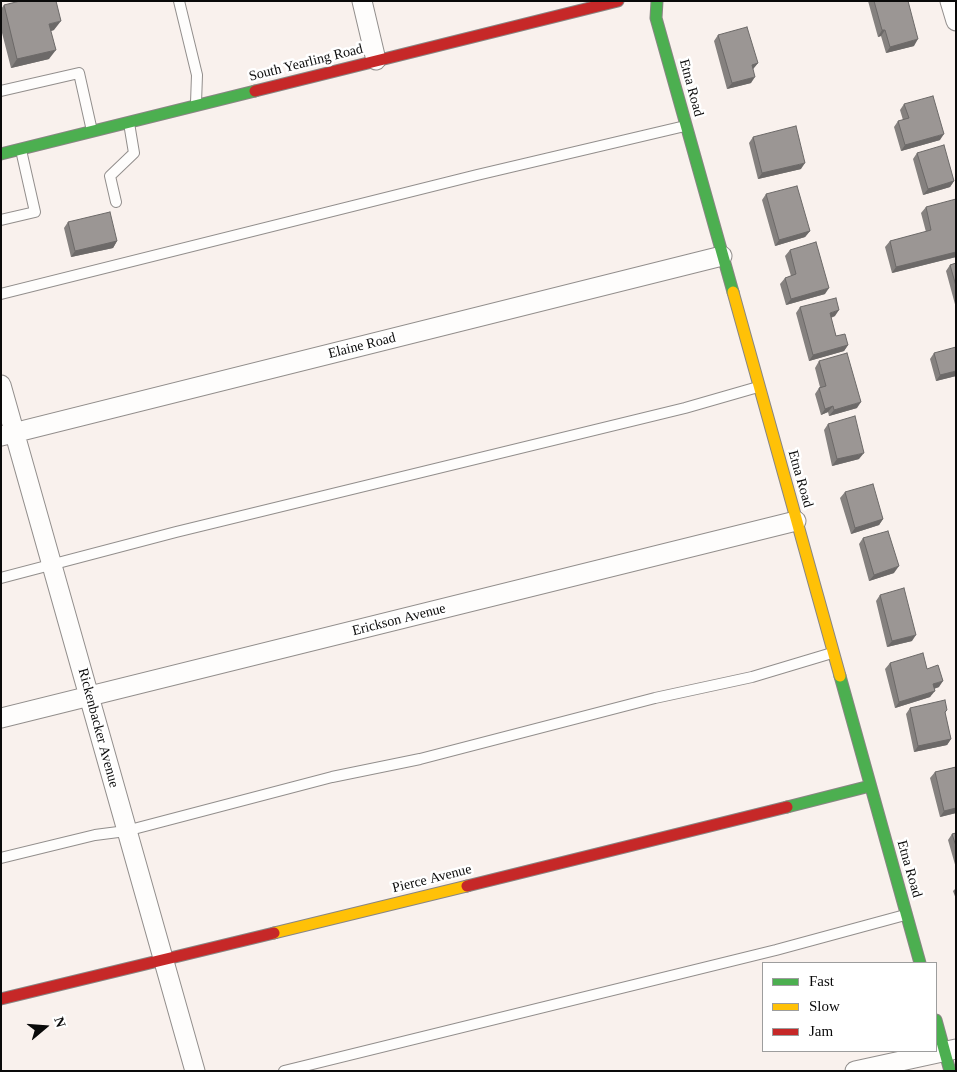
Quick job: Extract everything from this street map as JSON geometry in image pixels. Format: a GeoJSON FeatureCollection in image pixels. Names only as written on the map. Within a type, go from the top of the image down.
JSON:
{"type":"FeatureCollection","features":[{"type":"Feature","properties":{"kind":"street"},"geometry":{"type":"LineString","coordinates":[[362,1],[376,60]]}},
{"type":"Feature","properties":{"kind":"street","name":"South Yearling Road"},"geometry":{"type":"LineString","coordinates":[[1,154],[618,1]]}},
{"type":"Feature","properties":{"kind":"street","name":"Etna Road"},"geometry":{"type":"LineString","coordinates":[[657,1],[656,18],[920,962]]}},
{"type":"Feature","properties":{"kind":"street"},"geometry":{"type":"LineString","coordinates":[[950,1],[956,21]]}},
{"type":"Feature","properties":{"kind":"street","name":"Elaine Road"},"geometry":{"type":"LineString","coordinates":[[8,434],[722,256]]}},
{"type":"Feature","properties":{"kind":"street","name":"Rickenbacker Avenue"},"geometry":{"type":"LineString","coordinates":[[1,385],[8,434],[52,565],[195,1071]]}},
{"type":"Feature","properties":{"kind":"street","name":"Erickson Avenue"},"geometry":{"type":"LineString","coordinates":[[1,718],[796,521]]}},
{"type":"Feature","properties":{"kind":"street","name":"Pierce Avenue"},"geometry":{"type":"LineString","coordinates":[[1,1000],[870,786]]}},
{"type":"Feature","properties":{"kind":"street"},"geometry":{"type":"LineString","coordinates":[[937,1022],[950,1050],[950,1071]]}},
{"type":"Feature","properties":{"kind":"street"},"geometry":{"type":"LineString","coordinates":[[855,1071],[950,1050]]}},
{"type":"Feature","properties":{"kind":"lane"},"geometry":{"type":"LineString","coordinates":[[179,1],[197,75],[196,106]]}},
{"type":"Feature","properties":{"kind":"lane"},"geometry":{"type":"LineString","coordinates":[[1,91],[79,74],[92,131]]}},
{"type":"Feature","properties":{"kind":"lane"},"geometry":{"type":"LineString","coordinates":[[116,202],[110,176],[134,153],[129,122]]}},
{"type":"Feature","properties":{"kind":"lane"},"geometry":{"type":"LineString","coordinates":[[1,294],[477,175],[686,126]]}},
{"type":"Feature","properties":{"kind":"lane"},"geometry":{"type":"LineString","coordinates":[[1,220],[35,212],[21,149]]}},
{"type":"Feature","properties":{"kind":"lane"},"geometry":{"type":"LineString","coordinates":[[1,578],[167,534],[685,408],[759,387]]}},
{"type":"Feature","properties":{"kind":"lane"},"geometry":{"type":"LineString","coordinates":[[1,858],[95,835],[126,831],[332,777],[420,758],[655,698],[752,677],[833,653]]}},
{"type":"Feature","properties":{"kind":"lane"},"geometry":{"type":"LineString","coordinates":[[284,1071],[776,950],[906,915]]}},
{"type":"Feature","properties":{"kind":"building"},"geometry":{"type":"Polygon","coordinates":[[[20,1],[56,1],[61,21],[49,24],[56,50],[17,59],[4,5],[20,1]]]}},
{"type":"Feature","properties":{"kind":"building"},"geometry":{"type":"Polygon","coordinates":[[[874,1],[908,1],[918,39],[890,47],[885,30],[882,30],[874,1]]]}},
{"type":"Feature","properties":{"kind":"building"},"geometry":{"type":"Polygon","coordinates":[[[747,27],[758,63],[752,65],[755,77],[732,83],[718,35],[747,27]]]}},
{"type":"Feature","properties":{"kind":"building"},"geometry":{"type":"Polygon","coordinates":[[[933,96],[944,134],[905,145],[898,121],[909,118],[904,104],[933,96]]]}},
{"type":"Feature","properties":{"kind":"building"},"geometry":{"type":"Polygon","coordinates":[[[796,126],[805,163],[762,173],[753,137],[796,126]]]}},
{"type":"Feature","properties":{"kind":"building"},"geometry":{"type":"Polygon","coordinates":[[[944,145],[954,181],[928,189],[917,153],[944,145]]]}},
{"type":"Feature","properties":{"kind":"building"},"geometry":{"type":"Polygon","coordinates":[[[797,186],[810,231],[779,240],[766,194],[797,186]]]}},
{"type":"Feature","properties":{"kind":"building"},"geometry":{"type":"Polygon","coordinates":[[[956,199],[956,252],[896,267],[890,241],[931,230],[926,207],[956,199]]]}},
{"type":"Feature","properties":{"kind":"building"},"geometry":{"type":"Polygon","coordinates":[[[110,212],[117,241],[75,251],[68,222],[110,212]]]}},
{"type":"Feature","properties":{"kind":"building"},"geometry":{"type":"Polygon","coordinates":[[[816,242],[829,288],[791,299],[785,278],[796,274],[790,250],[816,242]]]}},
{"type":"Feature","properties":{"kind":"building"},"geometry":{"type":"Polygon","coordinates":[[[956,263],[956,286],[950,265],[956,263]]]}},
{"type":"Feature","properties":{"kind":"building"},"geometry":{"type":"Polygon","coordinates":[[[836,298],[839,310],[830,313],[836,336],[845,334],[848,345],[813,355],[800,307],[836,298]]]}},
{"type":"Feature","properties":{"kind":"building"},"geometry":{"type":"Polygon","coordinates":[[[956,347],[956,371],[940,375],[934,353],[956,347]]]}},
{"type":"Feature","properties":{"kind":"building"},"geometry":{"type":"Polygon","coordinates":[[[847,353],[861,402],[834,410],[833,406],[825,409],[819,388],[826,386],[819,361],[847,353]]]}},
{"type":"Feature","properties":{"kind":"building"},"geometry":{"type":"Polygon","coordinates":[[[855,416],[864,453],[837,459],[828,424],[855,416]]]}},
{"type":"Feature","properties":{"kind":"building"},"geometry":{"type":"Polygon","coordinates":[[[873,484],[883,519],[855,528],[845,492],[873,484]]]}},
{"type":"Feature","properties":{"kind":"building"},"geometry":{"type":"Polygon","coordinates":[[[888,531],[899,566],[874,575],[863,538],[888,531]]]}},
{"type":"Feature","properties":{"kind":"building"},"geometry":{"type":"Polygon","coordinates":[[[904,588],[916,635],[892,641],[880,595],[904,588]]]}},
{"type":"Feature","properties":{"kind":"building"},"geometry":{"type":"Polygon","coordinates":[[[923,653],[927,669],[938,665],[943,681],[933,684],[935,691],[899,702],[890,663],[923,653]]]}},
{"type":"Feature","properties":{"kind":"building"},"geometry":{"type":"Polygon","coordinates":[[[945,700],[947,710],[945,712],[951,739],[918,746],[910,708],[945,700]]]}},
{"type":"Feature","properties":{"kind":"building"},"geometry":{"type":"Polygon","coordinates":[[[956,767],[956,808],[944,811],[935,772],[956,767]]]}},
{"type":"Feature","properties":{"kind":"building"},"geometry":{"type":"Polygon","coordinates":[[[956,833],[956,846],[952,834],[956,833]]]}},
{"type":"Feature","properties":{"kind":"traffic: fast"},"geometry":{"type":"LineString","coordinates":[[657,1],[656,18],[733,292]]}},
{"type":"Feature","properties":{"kind":"traffic: fast"},"geometry":{"type":"LineString","coordinates":[[1,154],[255,91]]}},
{"type":"Feature","properties":{"kind":"traffic: fast"},"geometry":{"type":"LineString","coordinates":[[840,676],[920,962]]}},
{"type":"Feature","properties":{"kind":"traffic: fast"},"geometry":{"type":"LineString","coordinates":[[787,807],[870,786]]}},
{"type":"Feature","properties":{"kind":"traffic: fast"},"geometry":{"type":"LineString","coordinates":[[937,1024],[950,1071]]}},
{"type":"Feature","properties":{"kind":"traffic: slow"},"geometry":{"type":"LineString","coordinates":[[733,292],[840,676]]}},
{"type":"Feature","properties":{"kind":"traffic: slow"},"geometry":{"type":"LineString","coordinates":[[274,933],[467,886]]}},
{"type":"Feature","properties":{"kind":"traffic: jam"},"geometry":{"type":"LineString","coordinates":[[255,91],[618,1]]}},
{"type":"Feature","properties":{"kind":"traffic: jam"},"geometry":{"type":"LineString","coordinates":[[467,886],[787,807]]}},
{"type":"Feature","properties":{"kind":"traffic: jam"},"geometry":{"type":"LineString","coordinates":[[1,999],[274,933]]}}]}
